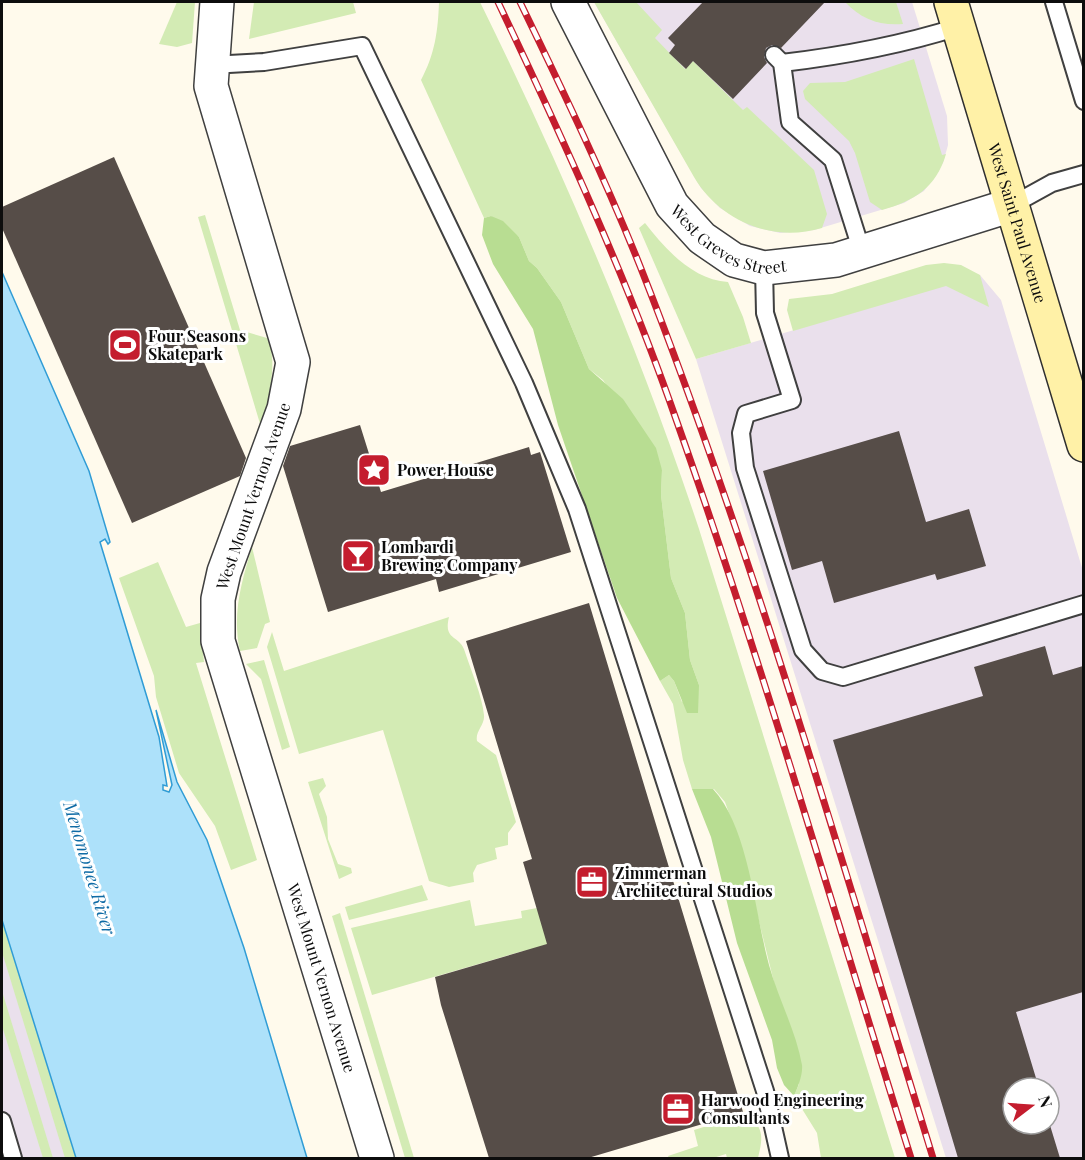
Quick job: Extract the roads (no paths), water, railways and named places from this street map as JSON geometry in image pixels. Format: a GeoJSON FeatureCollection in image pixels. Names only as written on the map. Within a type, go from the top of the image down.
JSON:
{"type":"FeatureCollection","features":[{"type":"Feature","properties":{"kind":"street","name":"West Mount Vernon Avenue"},"geometry":{"type":"LineString","coordinates":[[217,2],[211,87],[293,362],[284,409],[224,572],[218,599],[218,641],[377,1158]]}},
{"type":"Feature","properties":{"kind":"street","name":"West Greves Street"},"geometry":{"type":"LineString","coordinates":[[568,2],[672,205],[702,238],[734,260],[764,268],[836,260],[1012,205]]}},
{"type":"Feature","properties":{"kind":"street","name":"West Saint Paul Avenue"},"geometry":{"type":"LineString","coordinates":[[954,14],[1083,445]]}},
{"type":"Feature","properties":{"kind":"lane"},"geometry":{"type":"LineString","coordinates":[[1054,2],[1083,101]]}},
{"type":"Feature","properties":{"kind":"lane"},"geometry":{"type":"LineString","coordinates":[[862,252],[833,160],[790,122],[778,59],[821,59],[911,41],[954,14]]}},
{"type":"Feature","properties":{"kind":"lane"},"geometry":{"type":"LineString","coordinates":[[211,66],[264,62],[362,46],[524,383],[577,509],[765,1091],[780,1158]]}},
{"type":"Feature","properties":{"kind":"lane"},"geometry":{"type":"LineString","coordinates":[[1012,205],[1052,183],[1083,174]]}},
{"type":"Feature","properties":{"kind":"lane"},"geometry":{"type":"LineString","coordinates":[[764,268],[765,313],[792,400],[746,414],[741,433],[746,468],[803,650],[822,671],[843,677],[1083,603]]}},
{"type":"Feature","properties":{"kind":"lane"},"geometry":{"type":"LineString","coordinates":[[2,1121],[13,1158]]}},
{"type":"Feature","properties":{"kind":"water","name":"Menomonee River"},"geometry":{"type":"Polygon","coordinates":[[[2,272],[89,471],[110,542],[108,544],[105,539],[100,542],[159,737],[167,786],[163,785],[163,790],[169,792],[172,785],[156,710],[177,782],[207,840],[244,948],[307,1158],[76,1158],[2,920],[2,272]]]}},
{"type":"Feature","properties":{"kind":"railway"},"geometry":{"type":"LineString","coordinates":[[498,2],[593,209],[658,368],[709,513],[769,697],[911,1158]]}},
{"type":"Feature","properties":{"kind":"railway"},"geometry":{"type":"LineString","coordinates":[[520,2],[626,232],[682,376],[795,709],[933,1158]]}},
{"type":"Feature","properties":{"kind":"place","name":"Four Seasons Skatepark"},"geometry":{"type":"Point","coordinates":[125,345]}},
{"type":"Feature","properties":{"kind":"place","name":"Power House"},"geometry":{"type":"Point","coordinates":[374,470]}},
{"type":"Feature","properties":{"kind":"place","name":"Lombardi Brewing Company"},"geometry":{"type":"Point","coordinates":[358,556]}},
{"type":"Feature","properties":{"kind":"place","name":"Zimmerman Architectural Studios"},"geometry":{"type":"Point","coordinates":[592,882]}},
{"type":"Feature","properties":{"kind":"place","name":"Harwood Engineering Consultants"},"geometry":{"type":"Point","coordinates":[678,1109]}}]}
